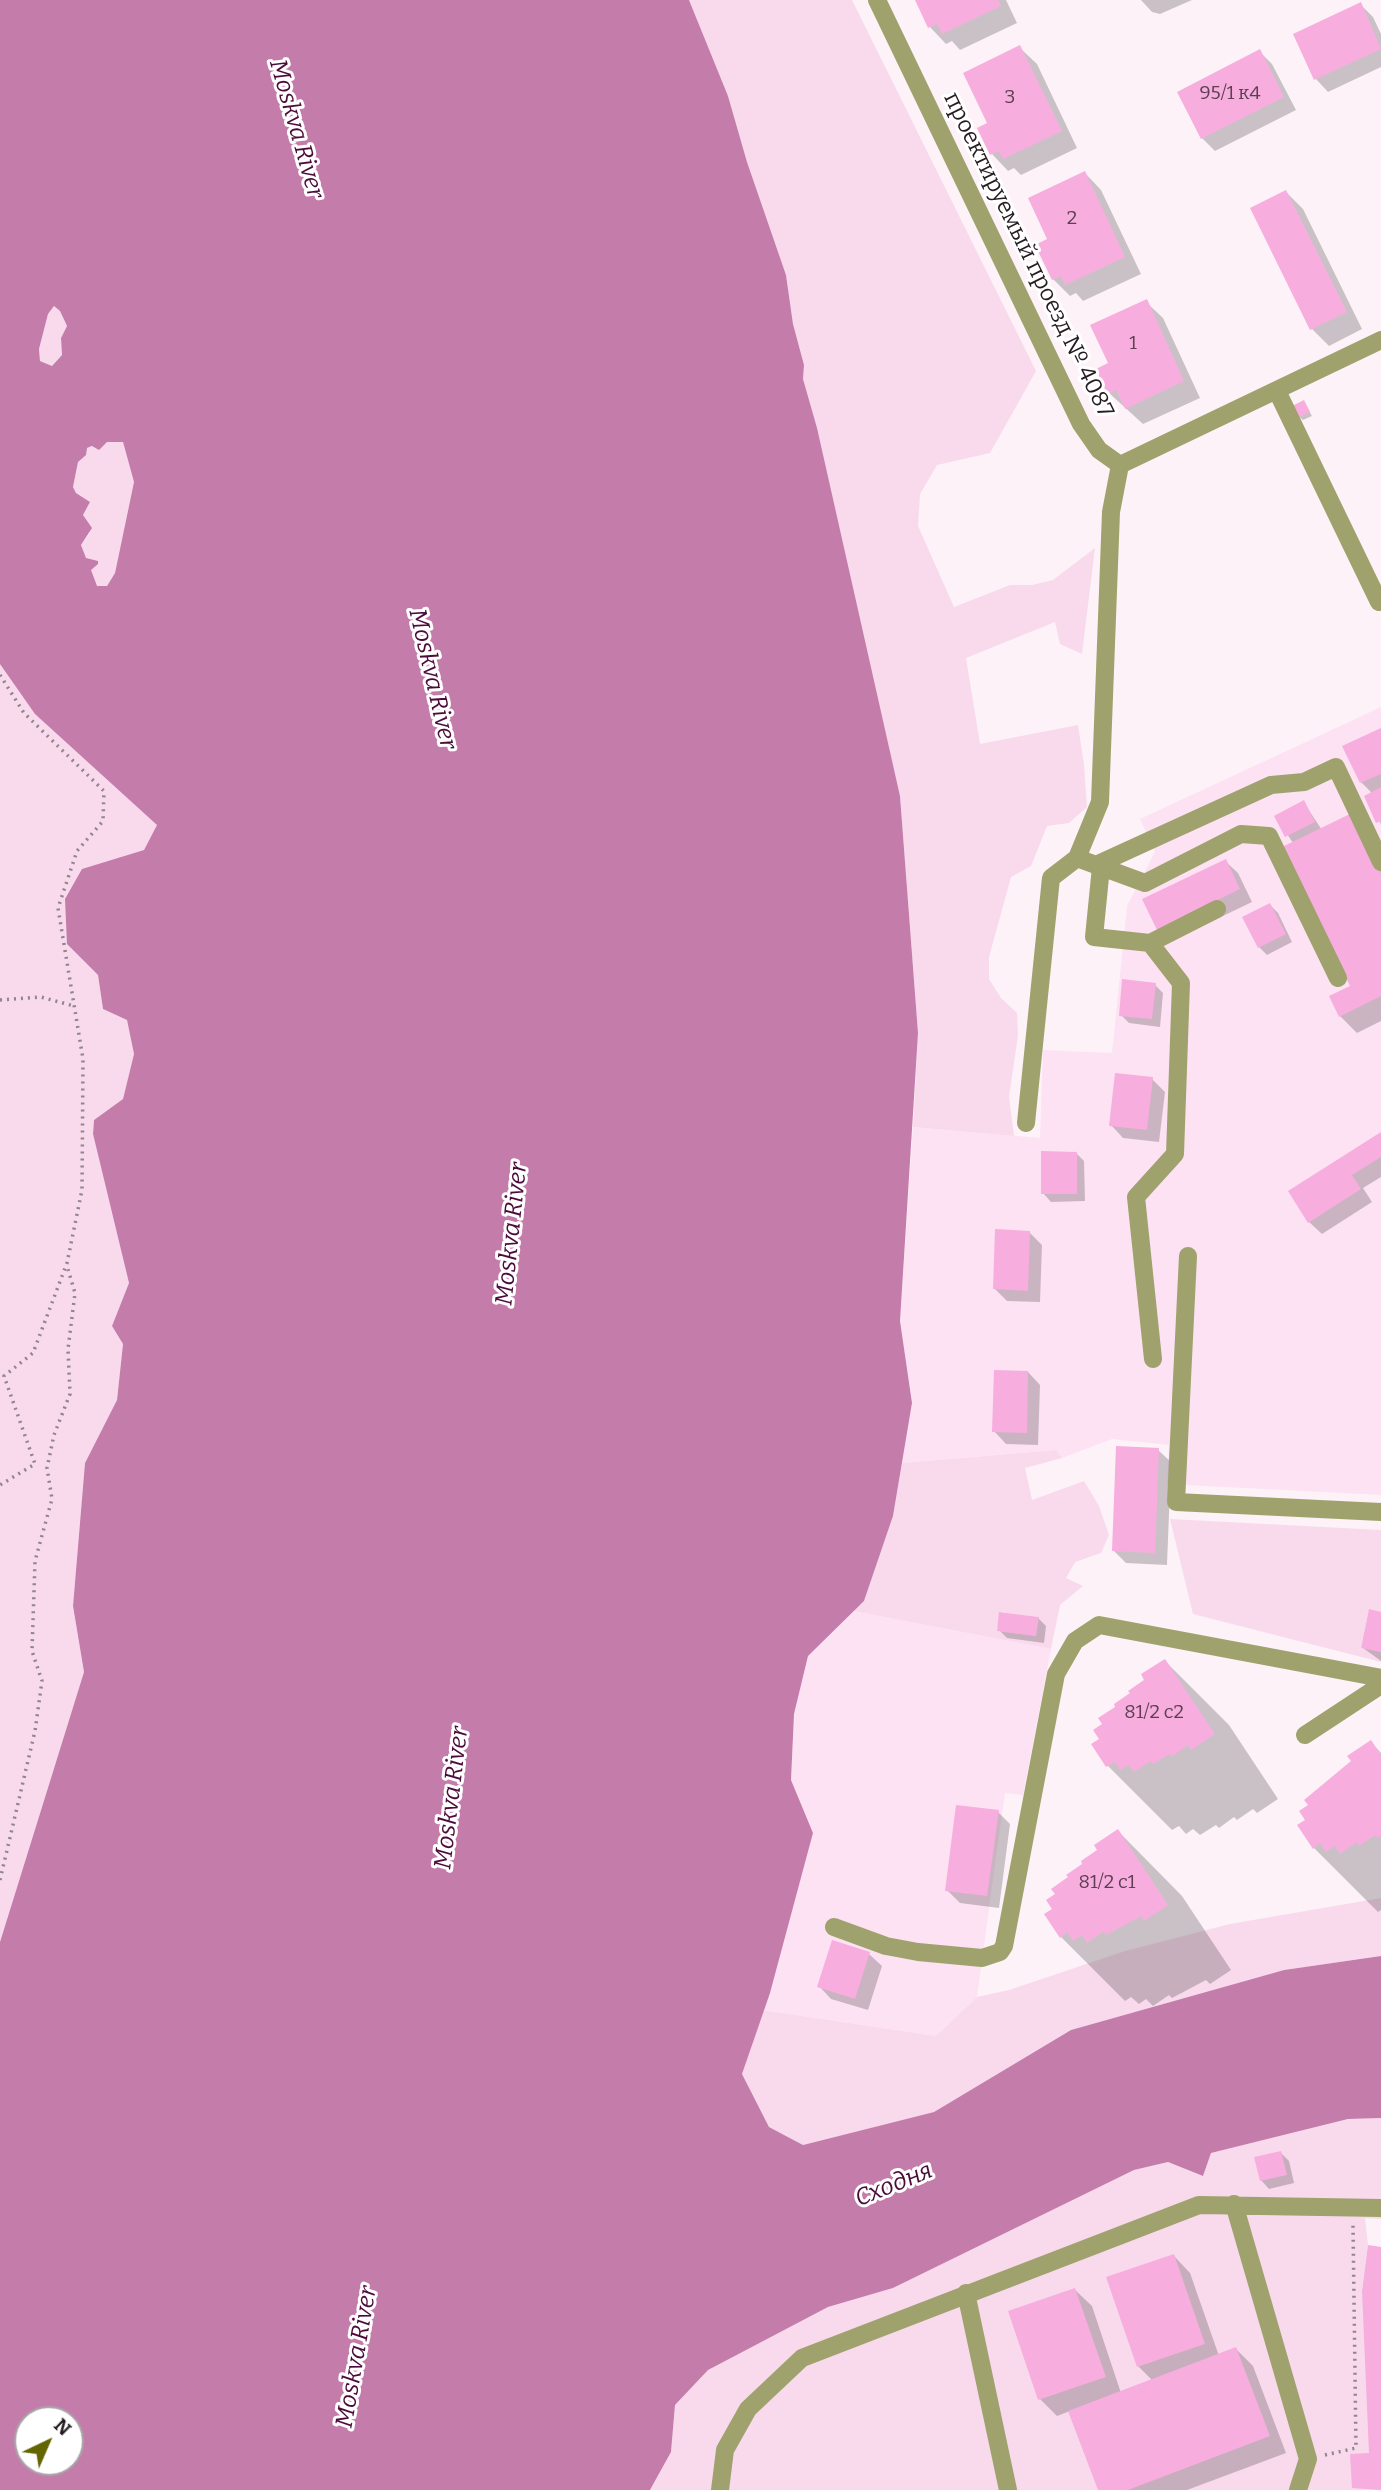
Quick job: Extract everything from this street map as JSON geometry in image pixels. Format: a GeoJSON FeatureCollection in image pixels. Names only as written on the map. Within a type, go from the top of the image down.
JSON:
{"type":"FeatureCollection","features":[{"type":"Feature","properties":{"kind":"street","name":"проектируемый проезд № 4087"},"geometry":{"type":"LineString","coordinates":[[877,0],[1081,424],[1099,450],[1120,466]]}},
{"type":"Feature","properties":{"kind":"street"},"geometry":{"type":"LineString","coordinates":[[1026,1123],[1051,878],[1077,858],[1100,802],[1111,512],[1120,466],[1381,340]]}},
{"type":"Feature","properties":{"kind":"street"},"geometry":{"type":"LineString","coordinates":[[1277,391],[1379,602]]}},
{"type":"Feature","properties":{"kind":"street"},"geometry":{"type":"LineString","coordinates":[[1098,866],[1271,785],[1304,782],[1336,768],[1376,841],[1381,862]]}},
{"type":"Feature","properties":{"kind":"street"},"geometry":{"type":"LineString","coordinates":[[1077,858],[1145,883],[1241,834],[1269,836],[1338,978]]}},
{"type":"Feature","properties":{"kind":"street"},"geometry":{"type":"LineString","coordinates":[[1098,866],[1094,937],[1150,943],[1217,909]]}},
{"type":"Feature","properties":{"kind":"street"},"geometry":{"type":"LineString","coordinates":[[1150,943],[1181,984],[1175,1154],[1136,1197],[1153,1359]]}},
{"type":"Feature","properties":{"kind":"street"},"geometry":{"type":"LineString","coordinates":[[1188,1256],[1176,1502],[1381,1512]]}},
{"type":"Feature","properties":{"kind":"street"},"geometry":{"type":"LineString","coordinates":[[834,1927],[886,1946],[918,1952],[982,1958],[1000,1952],[1004,1946],[1056,1674],[1075,1641],[1103,1617],[1381,1678]]}},
{"type":"Feature","properties":{"kind":"street"},"geometry":{"type":"LineString","coordinates":[[1305,1735],[1381,1685]]}},
{"type":"Feature","properties":{"kind":"street"},"geometry":{"type":"LineString","coordinates":[[1234,2204],[1308,2459],[1298,2490]]}},
{"type":"Feature","properties":{"kind":"street"},"geometry":{"type":"LineString","coordinates":[[720,2490],[725,2450],[748,2409],[802,2358],[1199,2205],[1381,2208]]}},
{"type":"Feature","properties":{"kind":"street"},"geometry":{"type":"LineString","coordinates":[[966,2293],[1008,2490]]}},
{"type":"Feature","properties":{"kind":"path"},"geometry":{"type":"LineString","coordinates":[[0,675],[24,713],[104,792],[103,821],[77,851],[58,908],[83,1059],[82,1190],[66,1264],[33,1353],[4,1376],[35,1464],[0,1485]]}},
{"type":"Feature","properties":{"kind":"path"},"geometry":{"type":"LineString","coordinates":[[0,1000],[41,997],[74,1006]]}},
{"type":"Feature","properties":{"kind":"path"},"geometry":{"type":"LineString","coordinates":[[0,1880],[35,1731],[42,1681],[32,1651],[35,1561],[52,1499],[47,1468],[70,1394],[68,1349],[75,1293],[66,1264]]}},
{"type":"Feature","properties":{"kind":"path"},"geometry":{"type":"LineString","coordinates":[[1308,2459],[1356,2448],[1353,2206]]}},
{"type":"Feature","properties":{"kind":"shaded area"},"geometry":{"type":"Polygon","coordinates":[[[689,0],[852,0],[1036,371],[990,453],[937,465],[920,494],[918,526],[954,607],[1010,585],[1032,585],[1053,580],[1095,548],[1082,654],[1060,644],[1055,622],[966,658],[980,744],[1078,725],[1084,765],[1087,807],[1069,823],[1047,826],[1031,866],[1011,877],[989,957],[989,979],[1001,998],[1017,1013],[1018,1035],[1009,1097],[1014,1136],[913,1127],[918,1033],[900,796],[803,379],[804,365],[793,324],[786,275],[747,162],[728,96],[689,0]]]}},
{"type":"Feature","properties":{"kind":"shaded area"},"geometry":{"type":"Polygon","coordinates":[[[54,306],[60,311],[67,326],[61,338],[62,355],[52,366],[40,361],[39,349],[48,314],[54,306]]]}},
{"type":"Feature","properties":{"kind":"shaded area"},"geometry":{"type":"Polygon","coordinates":[[[107,442],[123,442],[134,482],[115,573],[107,586],[96,586],[81,545],[90,533],[83,515],[90,502],[76,493],[73,487],[78,462],[87,448],[107,442]]]}},
{"type":"Feature","properties":{"kind":"shaded area"},"geometry":{"type":"Polygon","coordinates":[[[0,601],[157,825],[144,850],[93,866],[67,944],[98,975],[103,1009],[127,1020],[134,1054],[123,1099],[94,1120],[93,1134],[129,1283],[112,1326],[123,1344],[117,1400],[85,1463],[73,1606],[84,1672],[0,1942],[0,601]]]}},
{"type":"Feature","properties":{"kind":"shaded area"},"geometry":{"type":"Polygon","coordinates":[[[1381,707],[1381,1495],[1167,1484],[1169,1445],[1112,1439],[1062,1458],[1055,1450],[902,1463],[912,1403],[900,1321],[913,1127],[1040,1138],[1043,1050],[1112,1053],[1127,906],[1155,852],[1140,819],[1381,707]]]}},
{"type":"Feature","properties":{"kind":"shaded area"},"geometry":{"type":"Polygon","coordinates":[[[1056,1450],[1062,1458],[1025,1468],[1032,1500],[1084,1481],[1099,1506],[1109,1535],[1101,1553],[1075,1562],[1066,1578],[1083,1586],[1060,1605],[1051,1649],[853,1611],[864,1601],[893,1516],[902,1463],[1056,1450]],[[1000,1612],[997,1631],[1036,1636],[1038,1617],[1000,1612]]]}},
{"type":"Feature","properties":{"kind":"shaded area"},"geometry":{"type":"Polygon","coordinates":[[[1170,1519],[1381,1530],[1381,1612],[1369,1610],[1361,1648],[1381,1652],[1381,1662],[1193,1614],[1170,1519]]]}},
{"type":"Feature","properties":{"kind":"shaded area"},"geometry":{"type":"Polygon","coordinates":[[[853,1611],[1051,1649],[1023,1795],[1005,1793],[977,1997],[936,2036],[762,2010],[770,1993],[813,1833],[791,1780],[794,1714],[808,1656],[853,1611]]]}},
{"type":"Feature","properties":{"kind":"shaded area"},"geometry":{"type":"Polygon","coordinates":[[[1381,1898],[1381,1956],[1284,1970],[1071,2030],[934,2112],[803,2145],[769,2127],[742,2074],[762,2010],[936,2036],[977,1997],[1009,1990],[1125,1951],[1230,1924],[1381,1898]]]}},
{"type":"Feature","properties":{"kind":"shaded area"},"geometry":{"type":"Polygon","coordinates":[[[1381,2118],[1381,2219],[1365,2218],[1368,2245],[1362,2290],[1381,2490],[650,2490],[671,2452],[675,2405],[708,2369],[828,2307],[893,2288],[1134,2170],[1168,2162],[1203,2176],[1211,2153],[1348,2119],[1381,2118]]]}},
{"type":"Feature","properties":{"kind":"water"},"geometry":{"type":"Polygon","coordinates":[[[0,0],[689,0],[728,96],[747,162],[786,275],[793,324],[804,365],[803,379],[817,428],[900,796],[918,1033],[900,1321],[912,1403],[893,1516],[864,1601],[808,1656],[794,1714],[791,1780],[813,1833],[770,1993],[742,2074],[769,2127],[803,2145],[934,2112],[1071,2030],[1284,1970],[1381,1956],[1381,2118],[1348,2119],[1211,2153],[1203,2176],[1168,2162],[1134,2170],[893,2288],[828,2307],[708,2370],[675,2405],[671,2452],[650,2490],[0,2490],[0,1942],[84,1672],[73,1606],[85,1463],[117,1400],[123,1344],[112,1326],[129,1283],[93,1134],[94,1120],[123,1099],[134,1054],[127,1020],[103,1009],[98,975],[67,944],[65,899],[82,869],[144,850],[157,825],[35,714],[0,664],[0,0]],[[54,306],[48,314],[39,349],[40,361],[52,366],[62,355],[61,338],[67,326],[60,311],[54,306]],[[107,442],[99,450],[92,446],[87,448],[86,455],[78,462],[73,487],[76,493],[90,502],[83,515],[92,528],[81,545],[86,558],[98,561],[91,570],[97,586],[107,586],[115,573],[134,482],[123,442],[107,442]]]}},
{"type":"Feature","properties":{"kind":"building"},"geometry":{"type":"Polygon","coordinates":[[[915,0],[998,0],[1001,6],[942,34],[937,24],[928,28],[915,0]]]}},
{"type":"Feature","properties":{"kind":"building"},"geometry":{"type":"Polygon","coordinates":[[[1361,2],[1381,49],[1314,80],[1293,34],[1361,2]]]}},
{"type":"Feature","properties":{"kind":"building"},"geometry":{"type":"Polygon","coordinates":[[[1020,45],[1062,131],[1003,159],[999,151],[990,155],[977,128],[987,123],[963,73],[1020,45]]]}},
{"type":"Feature","properties":{"kind":"building"},"geometry":{"type":"Polygon","coordinates":[[[1260,49],[1284,97],[1201,139],[1177,92],[1260,49]]]}},
{"type":"Feature","properties":{"kind":"building"},"geometry":{"type":"Polygon","coordinates":[[[1085,171],[1125,257],[1065,285],[1061,276],[1052,280],[1035,245],[1047,239],[1028,198],[1085,171]]]}},
{"type":"Feature","properties":{"kind":"building"},"geometry":{"type":"Polygon","coordinates":[[[1286,190],[1347,312],[1310,330],[1250,208],[1286,190]]]}},
{"type":"Feature","properties":{"kind":"building"},"geometry":{"type":"Polygon","coordinates":[[[1147,299],[1184,381],[1125,409],[1116,390],[1107,394],[1096,369],[1108,363],[1090,325],[1147,299]]]}},
{"type":"Feature","properties":{"kind":"building"},"geometry":{"type":"Polygon","coordinates":[[[1304,400],[1310,412],[1298,418],[1292,406],[1304,400]]]}},
{"type":"Feature","properties":{"kind":"building"},"geometry":{"type":"Polygon","coordinates":[[[1381,728],[1381,774],[1360,783],[1342,746],[1381,728]]]}},
{"type":"Feature","properties":{"kind":"building"},"geometry":{"type":"Polygon","coordinates":[[[1381,787],[1381,821],[1376,823],[1364,796],[1381,787]]]}},
{"type":"Feature","properties":{"kind":"building"},"geometry":{"type":"Polygon","coordinates":[[[1304,800],[1315,822],[1285,837],[1274,816],[1304,800]]]}},
{"type":"Feature","properties":{"kind":"building"},"geometry":{"type":"Polygon","coordinates":[[[1352,813],[1381,874],[1381,996],[1339,1017],[1329,996],[1350,986],[1282,847],[1352,813]]]}},
{"type":"Feature","properties":{"kind":"building"},"geometry":{"type":"Polygon","coordinates":[[[1226,859],[1240,889],[1157,930],[1142,899],[1226,859]]]}},
{"type":"Feature","properties":{"kind":"building"},"geometry":{"type":"Polygon","coordinates":[[[1270,903],[1286,934],[1258,948],[1242,917],[1270,903]]]}},
{"type":"Feature","properties":{"kind":"building"},"geometry":{"type":"Polygon","coordinates":[[[1122,979],[1156,983],[1152,1019],[1119,1016],[1122,979]]]}},
{"type":"Feature","properties":{"kind":"building"},"geometry":{"type":"Polygon","coordinates":[[[1115,1073],[1153,1077],[1147,1130],[1109,1126],[1115,1073]]]}},
{"type":"Feature","properties":{"kind":"building"},"geometry":{"type":"Polygon","coordinates":[[[1381,1132],[1381,1157],[1352,1175],[1361,1189],[1308,1223],[1288,1191],[1381,1132]]]}},
{"type":"Feature","properties":{"kind":"building"},"geometry":{"type":"Polygon","coordinates":[[[1041,1151],[1077,1152],[1077,1194],[1041,1194],[1041,1151]]]}},
{"type":"Feature","properties":{"kind":"building"},"geometry":{"type":"Polygon","coordinates":[[[995,1229],[1030,1231],[1028,1291],[993,1289],[995,1229]]]}},
{"type":"Feature","properties":{"kind":"building"},"geometry":{"type":"Polygon","coordinates":[[[994,1370],[1028,1371],[1027,1433],[992,1432],[994,1370]]]}},
{"type":"Feature","properties":{"kind":"building"},"geometry":{"type":"Polygon","coordinates":[[[1116,1446],[1159,1448],[1155,1553],[1112,1551],[1116,1446]]]}},
{"type":"Feature","properties":{"kind":"building"},"geometry":{"type":"Polygon","coordinates":[[[1369,1609],[1381,1612],[1381,1652],[1361,1648],[1369,1609]]]}},
{"type":"Feature","properties":{"kind":"building"},"geometry":{"type":"Polygon","coordinates":[[[999,1612],[1039,1617],[1036,1636],[997,1631],[999,1612]]]}},
{"type":"Feature","properties":{"kind":"building"},"geometry":{"type":"Polygon","coordinates":[[[1165,1659],[1215,1734],[1191,1750],[1188,1745],[1171,1757],[1169,1754],[1153,1764],[1151,1761],[1134,1772],[1129,1765],[1120,1770],[1115,1762],[1106,1767],[1091,1744],[1099,1739],[1093,1730],[1102,1724],[1098,1718],[1115,1707],[1114,1704],[1144,1680],[1141,1674],[1165,1659]]]}},
{"type":"Feature","properties":{"kind":"building"},"geometry":{"type":"Polygon","coordinates":[[[1371,1740],[1381,1755],[1381,1835],[1377,1838],[1375,1835],[1359,1846],[1357,1842],[1340,1854],[1335,1846],[1326,1852],[1320,1843],[1313,1849],[1297,1825],[1305,1820],[1299,1811],[1308,1805],[1304,1800],[1351,1761],[1347,1756],[1371,1740]]]}},
{"type":"Feature","properties":{"kind":"building"},"geometry":{"type":"Polygon","coordinates":[[[956,1805],[999,1810],[987,1896],[945,1891],[956,1805]]]}},
{"type":"Feature","properties":{"kind":"building"},"geometry":{"type":"Polygon","coordinates":[[[1118,1829],[1168,1905],[1144,1921],[1141,1916],[1106,1935],[1104,1931],[1087,1943],[1082,1935],[1073,1941],[1067,1932],[1060,1938],[1044,1914],[1052,1909],[1046,1900],[1055,1894],[1051,1889],[1097,1850],[1094,1845],[1118,1829]]]}},
{"type":"Feature","properties":{"kind":"building"},"geometry":{"type":"Polygon","coordinates":[[[832,1940],[870,1952],[855,1999],[817,1987],[832,1940]]]}},
{"type":"Feature","properties":{"kind":"building"},"geometry":{"type":"Polygon","coordinates":[[[1281,2151],[1287,2175],[1260,2181],[1254,2157],[1281,2151]]]}},
{"type":"Feature","properties":{"kind":"building"},"geometry":{"type":"Polygon","coordinates":[[[1368,2245],[1381,2247],[1381,2490],[1352,2488],[1350,2454],[1369,2453],[1362,2291],[1368,2245]]]}},
{"type":"Feature","properties":{"kind":"building"},"geometry":{"type":"Polygon","coordinates":[[[1174,2254],[1205,2344],[1137,2367],[1106,2277],[1174,2254]]]}},
{"type":"Feature","properties":{"kind":"building"},"geometry":{"type":"Polygon","coordinates":[[[1075,2288],[1106,2377],[1038,2400],[1008,2311],[1075,2288]]]}},
{"type":"Feature","properties":{"kind":"building"},"geometry":{"type":"Polygon","coordinates":[[[1236,2347],[1270,2436],[1128,2490],[1098,2490],[1068,2411],[1236,2347]]]}},
{"type":"Feature","properties":{"kind":"water label","name":"Moskva River"},"geometry":{"type":"Point","coordinates":[296,129]}},
{"type":"Feature","properties":{"kind":"water label","name":"Moskva River"},"geometry":{"type":"Point","coordinates":[432,679]}},
{"type":"Feature","properties":{"kind":"water label","name":"Moskva River"},"geometry":{"type":"Point","coordinates":[512,1234]}},
{"type":"Feature","properties":{"kind":"water label","name":"Moskva River"},"geometry":{"type":"Point","coordinates":[452,1798]}},
{"type":"Feature","properties":{"kind":"water label","name":"Сходня"},"geometry":{"type":"Point","coordinates":[894,2185]}},
{"type":"Feature","properties":{"kind":"water label","name":"Moskva River"},"geometry":{"type":"Point","coordinates":[357,2357]}}]}
